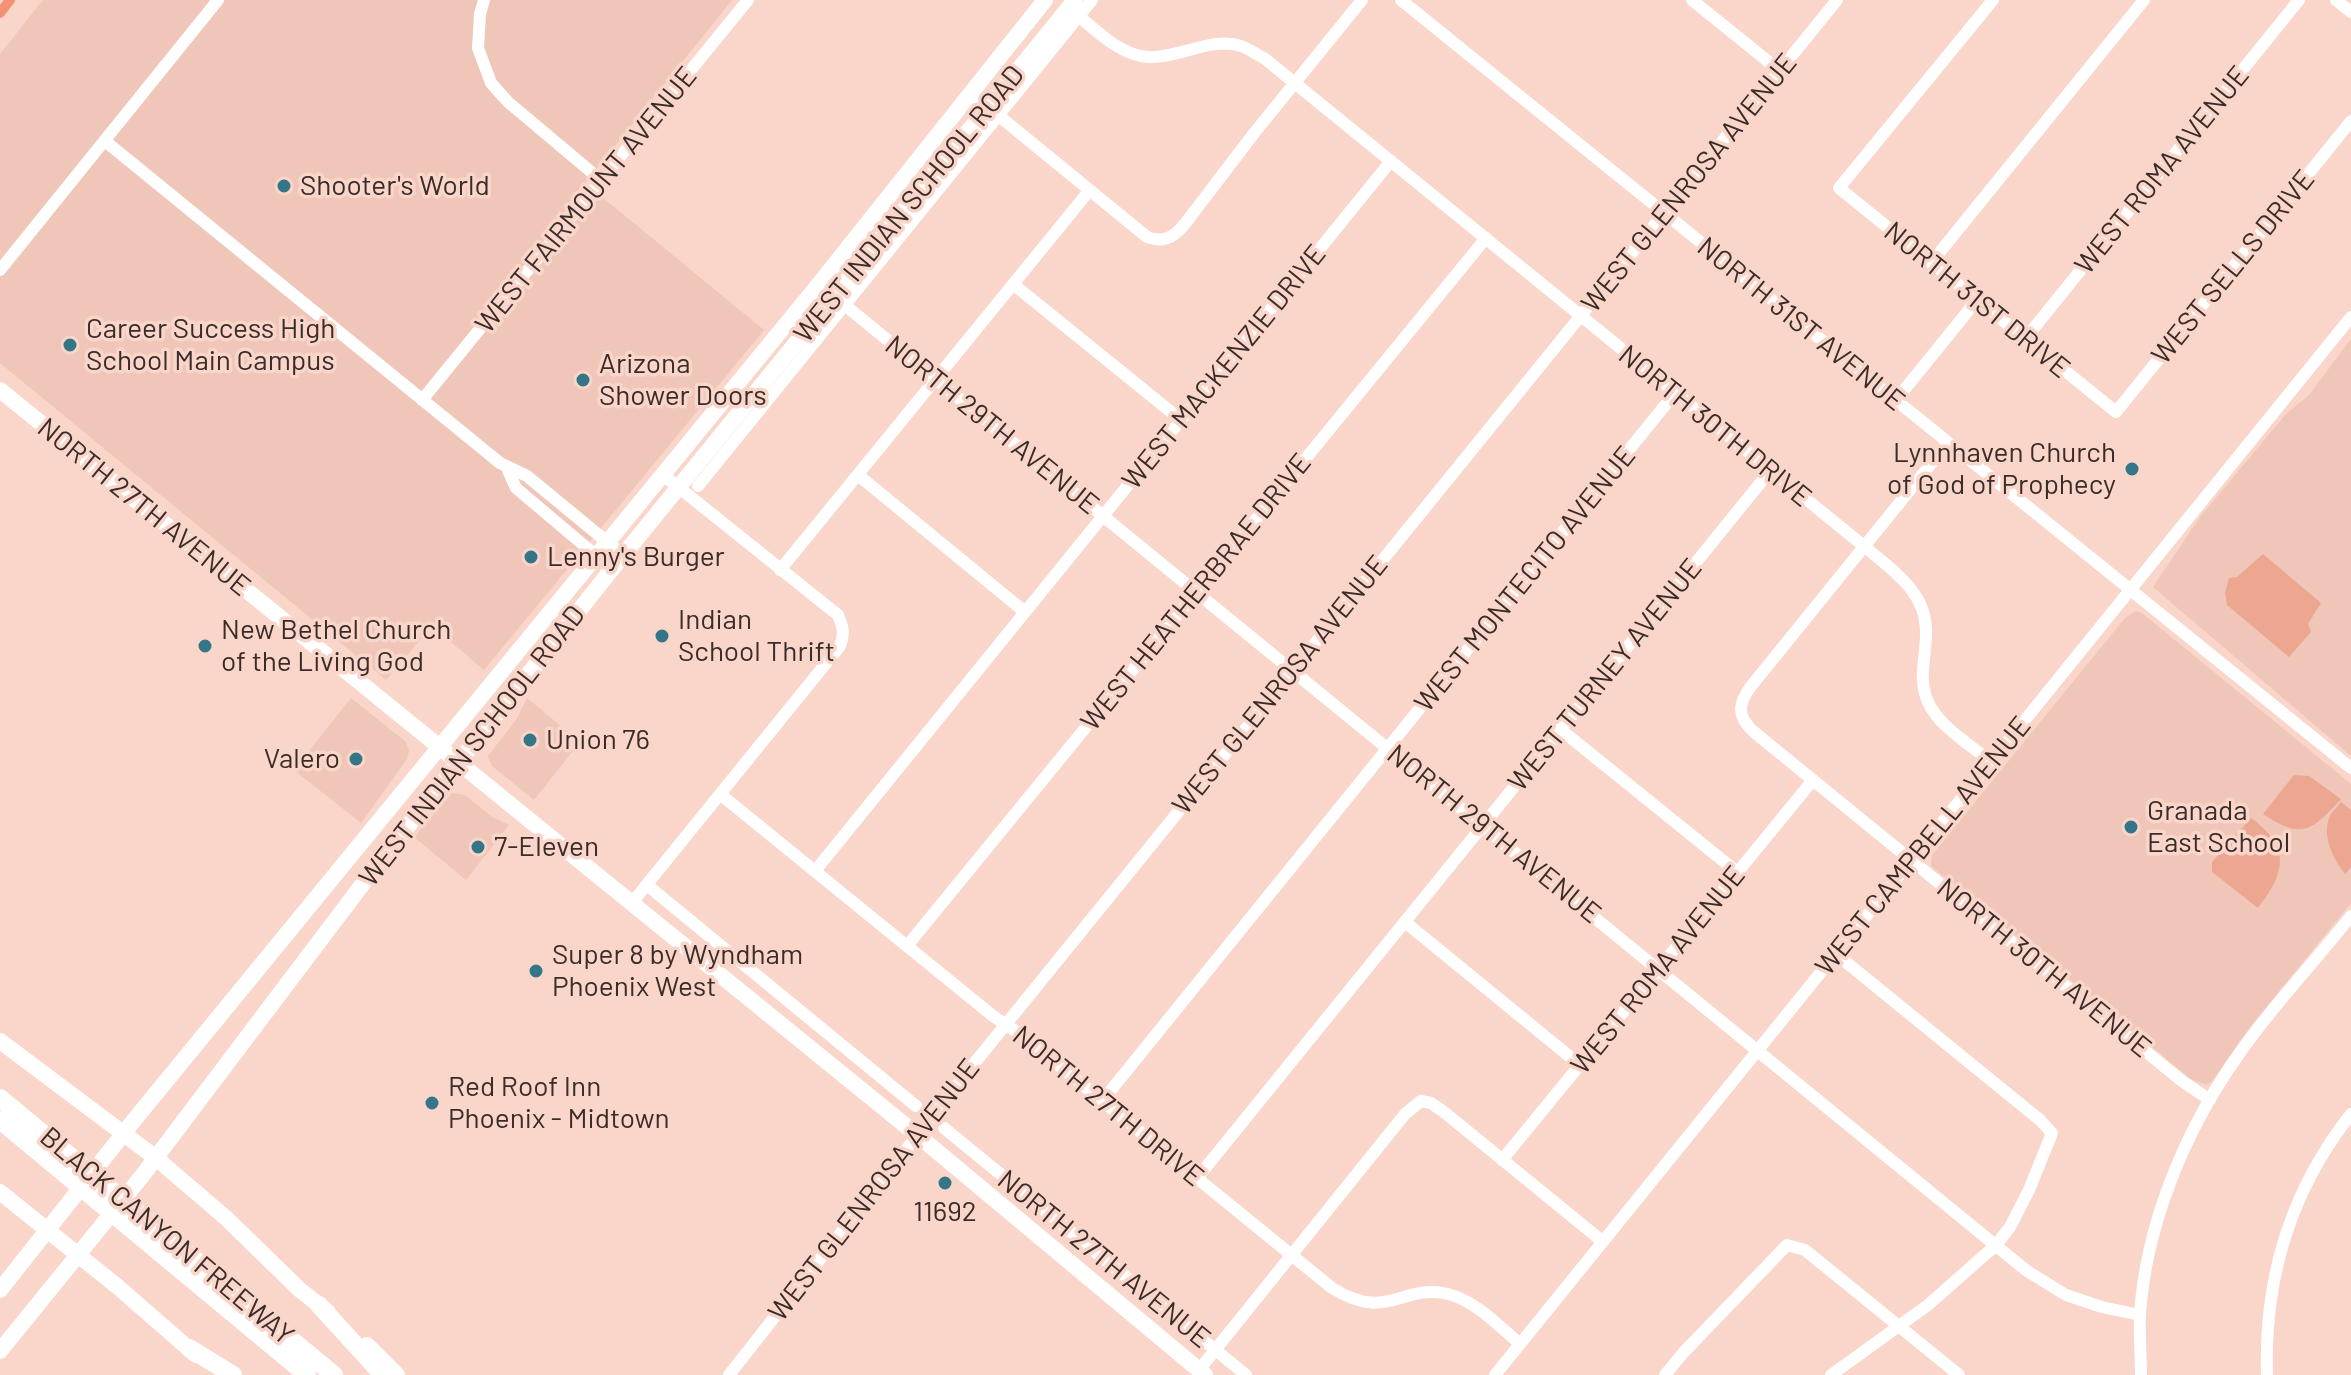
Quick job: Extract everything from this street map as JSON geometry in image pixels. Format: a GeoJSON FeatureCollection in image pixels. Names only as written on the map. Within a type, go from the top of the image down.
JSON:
{"type":"FeatureCollection","features":[{"type":"Feature","properties":{"kind":"highway","name":"BLACK CANYON FREEWAY"},"geometry":{"type":"LineString","coordinates":[[0,1098],[334,1375]]}},
{"type":"Feature","properties":{"kind":"highway"},"geometry":{"type":"LineString","coordinates":[[0,1120],[307,1375]]}},
{"type":"Feature","properties":{"kind":"highway","name":"BLACK CANYON FREEWAY"},"geometry":{"type":"LineString","coordinates":[[0,1134],[291,1375]]}},
{"type":"Feature","properties":{"kind":"highway"},"geometry":{"type":"LineString","coordinates":[[319,1305],[383,1375]]}},
{"type":"Feature","properties":{"kind":"highway"},"geometry":{"type":"LineString","coordinates":[[189,1348],[233,1375]]}},
{"type":"Feature","properties":{"kind":"main road","name":"WEST INDIAN SCHOOL ROAD"},"geometry":{"type":"LineString","coordinates":[[0,1290],[58,1214],[819,284],[1045,0]]}},
{"type":"Feature","properties":{"kind":"main road","name":"WEST INDIAN SCHOOL ROAD"},"geometry":{"type":"LineString","coordinates":[[0,1351],[142,1176],[309,953],[617,562],[839,300],[1074,8]]}},
{"type":"Feature","properties":{"kind":"main road","name":"NORTH 27TH AVENUE"},"geometry":{"type":"LineString","coordinates":[[0,390],[948,1160],[1202,1372]]}},
{"type":"Feature","properties":{"kind":"main road"},"geometry":{"type":"LineString","coordinates":[[0,1041],[156,1158],[397,1375]]}},
{"type":"Feature","properties":{"kind":"main road"},"geometry":{"type":"LineString","coordinates":[[0,1192],[79,1255],[218,1375]]}},
{"type":"Feature","properties":{"kind":"street"},"geometry":{"type":"LineString","coordinates":[[0,270],[218,0]]}},
{"type":"Feature","properties":{"kind":"street"},"geometry":{"type":"LineString","coordinates":[[484,0],[478,48],[491,83],[508,102],[602,181]]}},
{"type":"Feature","properties":{"kind":"street","name":"WEST FAIRMOUNT AVENUE"},"geometry":{"type":"LineString","coordinates":[[422,400],[748,0]]}},
{"type":"Feature","properties":{"kind":"street","name":"WEST INDIAN SCHOOL ROAD"},"geometry":{"type":"LineString","coordinates":[[1074,8],[1092,0]]}},
{"type":"Feature","properties":{"kind":"street"},"geometry":{"type":"LineString","coordinates":[[971,93],[1147,237],[1162,241],[1184,225],[1362,0]]}},
{"type":"Feature","properties":{"kind":"street","name":"NORTH 31ST AVENUE"},"geometry":{"type":"LineString","coordinates":[[1401,0],[2351,768]]}},
{"type":"Feature","properties":{"kind":"street"},"geometry":{"type":"LineString","coordinates":[[1692,0],[1780,71]]}},
{"type":"Feature","properties":{"kind":"street","name":"WEST GLENROSA AVENUE"},"geometry":{"type":"LineString","coordinates":[[729,1375],[1006,1025],[1837,0]]}},
{"type":"Feature","properties":{"kind":"street","name":"NORTH 31ST DRIVE"},"geometry":{"type":"LineString","coordinates":[[1993,0],[1839,188],[2116,412]]}},
{"type":"Feature","properties":{"kind":"street"},"geometry":{"type":"LineString","coordinates":[[1931,263],[2144,0]]}},
{"type":"Feature","properties":{"kind":"street","name":"WEST ROMA AVENUE"},"geometry":{"type":"LineString","coordinates":[[2025,339],[2299,0]]}},
{"type":"Feature","properties":{"kind":"street"},"geometry":{"type":"LineString","coordinates":[[2336,0],[2351,12]]}},
{"type":"Feature","properties":{"kind":"street","name":"NORTH 30TH DRIVE"},"geometry":{"type":"LineString","coordinates":[[1074,8],[1113,44],[1147,57],[1177,55],[1218,45],[1239,45],[1264,58],[1865,547],[1900,577],[1921,605],[1926,629],[1922,684],[1929,706],[1946,725],[1991,762]]}},
{"type":"Feature","properties":{"kind":"street","name":"WEST SELLS DRIVE"},"geometry":{"type":"LineString","coordinates":[[2116,412],[2351,121]]}},
{"type":"Feature","properties":{"kind":"street"},"geometry":{"type":"LineString","coordinates":[[105,141],[507,468],[527,476],[617,562]]}},
{"type":"Feature","properties":{"kind":"street","name":"WEST MACKENZIE DRIVE"},"geometry":{"type":"LineString","coordinates":[[815,871],[1391,161]]}},
{"type":"Feature","properties":{"kind":"street"},"geometry":{"type":"LineString","coordinates":[[780,570],[1089,191]]}},
{"type":"Feature","properties":{"kind":"street","name":"WEST HEATHERBRAE DRIVE"},"geometry":{"type":"LineString","coordinates":[[907,946],[1486,238]]}},
{"type":"Feature","properties":{"kind":"street","name":"NORTH 29TH AVENUE"},"geometry":{"type":"LineString","coordinates":[[819,284],[2027,1271],[2066,1295],[2140,1315]]}},
{"type":"Feature","properties":{"kind":"street"},"geometry":{"type":"LineString","coordinates":[[1013,284],[1181,420]]}},
{"type":"Feature","properties":{"kind":"street","name":"WEST INDIAN SCHOOL ROAD"},"geometry":{"type":"LineString","coordinates":[[698,486],[839,300]]}},
{"type":"Feature","properties":{"kind":"street"},"geometry":{"type":"LineString","coordinates":[[1896,400],[1977,300]]}},
{"type":"Feature","properties":{"kind":"street","name":"WEST CAMPBELL AVENUE"},"geometry":{"type":"LineString","coordinates":[[1495,1375],[2351,317]]}},
{"type":"Feature","properties":{"kind":"street","name":"WEST MONTECITO AVENUE"},"geometry":{"type":"LineString","coordinates":[[1103,1100],[1675,393]]}},
{"type":"Feature","properties":{"kind":"street"},"geometry":{"type":"LineString","coordinates":[[1865,547],[1948,443]]}},
{"type":"Feature","properties":{"kind":"street","name":"WEST TURNEY AVENUE"},"geometry":{"type":"LineString","coordinates":[[1198,1177],[1770,471]]}},
{"type":"Feature","properties":{"kind":"street"},"geometry":{"type":"LineString","coordinates":[[631,904],[840,646],[844,629],[838,615],[662,474]]}},
{"type":"Feature","properties":{"kind":"street"},"geometry":{"type":"LineString","coordinates":[[858,475],[1025,612]]}},
{"type":"Feature","properties":{"kind":"street","name":"NORTH 30TH AVENUE"},"geometry":{"type":"LineString","coordinates":[[1865,547],[1744,695],[1739,707],[1748,726],[2182,1081],[2210,1100]]}},
{"type":"Feature","properties":{"kind":"street"},"geometry":{"type":"LineString","coordinates":[[1560,729],[1737,872]]}},
{"type":"Feature","properties":{"kind":"street","name":"WEST ROMA AVENUE"},"geometry":{"type":"LineString","coordinates":[[1502,1160],[1813,780]]}},
{"type":"Feature","properties":{"kind":"street","name":"NORTH 27TH DRIVE"},"geometry":{"type":"LineString","coordinates":[[720,794],[1103,1100],[1332,1288],[1356,1300],[1383,1304],[1434,1293],[1459,1298],[1471,1304],[1520,1344]]}},
{"type":"Feature","properties":{"kind":"street"},"geometry":{"type":"LineString","coordinates":[[647,885],[916,1106]]}},
{"type":"Feature","properties":{"kind":"street"},"geometry":{"type":"LineString","coordinates":[[1405,922],[1580,1065]]}},
{"type":"Feature","properties":{"kind":"street"},"geometry":{"type":"LineString","coordinates":[[2141,1375],[2140,1315],[2146,1268],[2158,1217],[2183,1153],[2210,1100],[2249,1041],[2349,922]]}},
{"type":"Feature","properties":{"kind":"street"},"geometry":{"type":"LineString","coordinates":[[1831,1375],[1928,1305],[1996,1245],[2010,1227],[2029,1190],[2052,1133],[1836,954]]}},
{"type":"Feature","properties":{"kind":"street"},"geometry":{"type":"LineString","coordinates":[[884,1109],[898,1091]]}},
{"type":"Feature","properties":{"kind":"street"},"geometry":{"type":"LineString","coordinates":[[1202,1372],[1215,1350],[1405,1114],[1421,1101],[1436,1107],[1602,1241]]}},
{"type":"Feature","properties":{"kind":"street"},"geometry":{"type":"LineString","coordinates":[[2267,1375],[2269,1303],[2284,1238],[2322,1153],[2351,1114]]}},
{"type":"Feature","properties":{"kind":"street","name":"NORTH 27TH AVENUE"},"geometry":{"type":"LineString","coordinates":[[944,1128],[1246,1375]]}},
{"type":"Feature","properties":{"kind":"street"},"geometry":{"type":"LineString","coordinates":[[948,1160],[962,1143]]}},
{"type":"Feature","properties":{"kind":"street"},"geometry":{"type":"LineString","coordinates":[[1665,1375],[1787,1245],[1805,1250],[1959,1375]]}},
{"type":"Feature","properties":{"kind":"shaded area"},"geometry":{"type":"Polygon","coordinates":[[[43,0],[732,0],[585,183],[764,330],[484,670],[432,626],[386,680],[0,363],[0,54],[43,0]]]}},
{"type":"Feature","properties":{"kind":"shaded area"},"geometry":{"type":"Polygon","coordinates":[[[2351,339],[2351,756],[2153,587],[2200,517],[2286,414],[2309,395],[2351,339]]]}},
{"type":"Feature","properties":{"kind":"shaded area"},"geometry":{"type":"Polygon","coordinates":[[[2263,554],[2321,603],[2308,624],[2311,632],[2289,657],[2227,605],[2225,593],[2229,578],[2237,577],[2263,554]]]}},
{"type":"Feature","properties":{"kind":"shaded area"},"geometry":{"type":"Polygon","coordinates":[[[2136,611],[2351,784],[2351,903],[2206,1085],[2191,1079],[1931,866],[1932,855],[2125,618],[2136,611]]]}},
{"type":"Feature","properties":{"kind":"shaded area"},"geometry":{"type":"Polygon","coordinates":[[[351,698],[406,742],[409,751],[407,759],[361,823],[294,770],[351,698]]]}},
{"type":"Feature","properties":{"kind":"shaded area"},"geometry":{"type":"Polygon","coordinates":[[[527,698],[580,742],[534,800],[492,766],[488,756],[516,720],[527,698]]]}},
{"type":"Feature","properties":{"kind":"shaded area"},"geometry":{"type":"Polygon","coordinates":[[[2294,775],[2309,776],[2341,799],[2314,825],[2306,828],[2288,827],[2263,814],[2294,775]]]}},
{"type":"Feature","properties":{"kind":"shaded area"},"geometry":{"type":"Polygon","coordinates":[[[452,793],[465,795],[492,817],[509,825],[466,880],[414,837],[452,793]]]}},
{"type":"Feature","properties":{"kind":"shaded area"},"geometry":{"type":"Polygon","coordinates":[[[2341,802],[2351,810],[2351,867],[2345,874],[2333,855],[2327,833],[2329,818],[2341,802]]]}},
{"type":"Feature","properties":{"kind":"shaded area"},"geometry":{"type":"Polygon","coordinates":[[[2251,818],[2273,840],[2280,861],[2274,883],[2258,908],[2212,872],[2212,862],[2251,818]]]}},
{"type":"Feature","properties":{"kind":"waterway"},"geometry":{"type":"LineString","coordinates":[[0,13],[10,0]]}},
{"type":"Feature","properties":{"kind":"place","name":"Shooter's World"},"geometry":{"type":"Point","coordinates":[284,186]}},
{"type":"Feature","properties":{"kind":"place","name":"Career Success High School Main Campus"},"geometry":{"type":"Point","coordinates":[70,345]}},
{"type":"Feature","properties":{"kind":"place","name":"Arizona Shower Doors"},"geometry":{"type":"Point","coordinates":[583,380]}},
{"type":"Feature","properties":{"kind":"place","name":"Lynnhaven Church of God of Prophecy"},"geometry":{"type":"Point","coordinates":[2132,469]}},
{"type":"Feature","properties":{"kind":"place","name":"Lenny's Burger"},"geometry":{"type":"Point","coordinates":[531,557]}},
{"type":"Feature","properties":{"kind":"place","name":"Indian School Thrift"},"geometry":{"type":"Point","coordinates":[662,636]}},
{"type":"Feature","properties":{"kind":"place","name":"New Bethel Church of the Living God"},"geometry":{"type":"Point","coordinates":[205,646]}},
{"type":"Feature","properties":{"kind":"place","name":"Union 76"},"geometry":{"type":"Point","coordinates":[530,740]}},
{"type":"Feature","properties":{"kind":"place","name":"Valero"},"geometry":{"type":"Point","coordinates":[356,759]}},
{"type":"Feature","properties":{"kind":"place","name":"Granada East School"},"geometry":{"type":"Point","coordinates":[2131,827]}},
{"type":"Feature","properties":{"kind":"place","name":"7-Eleven"},"geometry":{"type":"Point","coordinates":[478,847]}},
{"type":"Feature","properties":{"kind":"place","name":"Super 8 by Wyndham Phoenix West"},"geometry":{"type":"Point","coordinates":[536,971]}},
{"type":"Feature","properties":{"kind":"place","name":"Red Roof Inn Phoenix - Midtown"},"geometry":{"type":"Point","coordinates":[432,1103]}},
{"type":"Feature","properties":{"kind":"place","name":"11692"},"geometry":{"type":"Point","coordinates":[945,1183]}}]}
